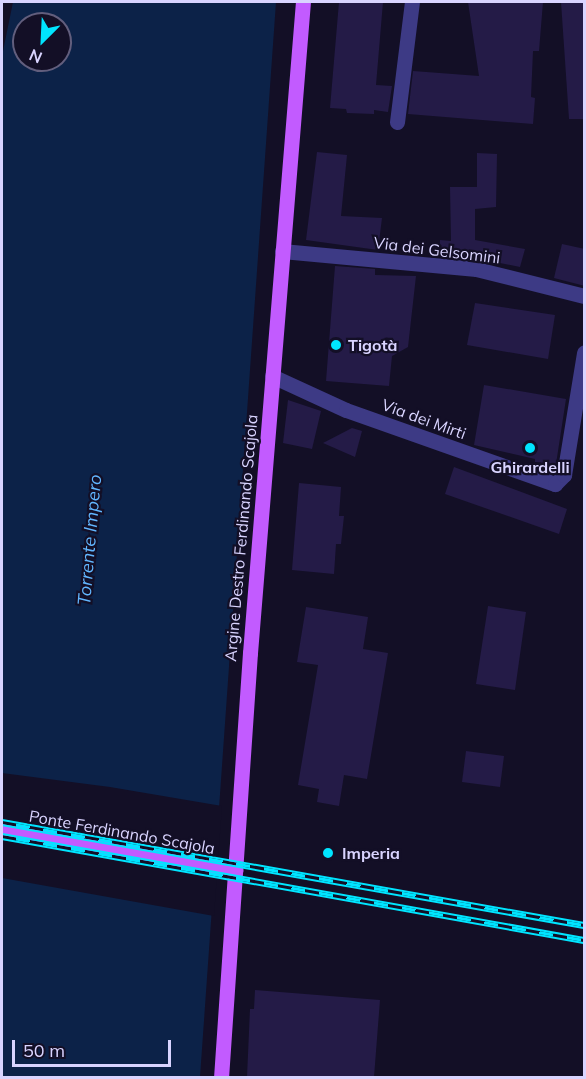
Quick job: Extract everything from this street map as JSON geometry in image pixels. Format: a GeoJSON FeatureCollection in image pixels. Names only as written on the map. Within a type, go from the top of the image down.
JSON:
{"type":"FeatureCollection","features":[{"type":"Feature","properties":{"kind":"main road","name":"Argine Destro Ferdinando Scajola"},"geometry":{"type":"LineString","coordinates":[[221,1077],[272,376],[303,2]]}},
{"type":"Feature","properties":{"kind":"main road","name":"Ponte Ferdinando Scajola"},"geometry":{"type":"LineString","coordinates":[[2,829],[235,870]]}},
{"type":"Feature","properties":{"kind":"street"},"geometry":{"type":"LineString","coordinates":[[397,122],[412,2]]}},
{"type":"Feature","properties":{"kind":"street","name":"Via dei Gelsomini"},"geometry":{"type":"LineString","coordinates":[[282,251],[476,269],[585,296]]}},
{"type":"Feature","properties":{"kind":"street","name":"Via dei Mirti"},"geometry":{"type":"LineString","coordinates":[[272,376],[346,410],[555,484],[564,475],[585,353]]}},
{"type":"Feature","properties":{"kind":"water","name":"Torrente Impero"},"geometry":{"type":"Polygon","coordinates":[[[13,2],[276,2],[200,1077],[2,1078],[2,56],[13,2]]]}},
{"type":"Feature","properties":{"kind":"pier"},"geometry":{"type":"Polygon","coordinates":[[[2,773],[110,787],[222,806],[214,916],[2,878],[2,773]]]}},
{"type":"Feature","properties":{"kind":"building"},"geometry":{"type":"Polygon","coordinates":[[[339,2],[383,2],[376,85],[392,86],[388,112],[374,110],[374,114],[347,113],[346,109],[330,108],[339,2]]]}},
{"type":"Feature","properties":{"kind":"building"},"geometry":{"type":"Polygon","coordinates":[[[468,2],[543,2],[539,51],[533,51],[531,97],[535,98],[533,124],[408,114],[413,71],[479,76],[468,2]]]}},
{"type":"Feature","properties":{"kind":"building"},"geometry":{"type":"Polygon","coordinates":[[[561,2],[585,2],[585,119],[569,119],[561,2]]]}},
{"type":"Feature","properties":{"kind":"building"},"geometry":{"type":"Polygon","coordinates":[[[317,152],[347,155],[341,216],[382,218],[378,250],[306,240],[317,152]]]}},
{"type":"Feature","properties":{"kind":"building"},"geometry":{"type":"Polygon","coordinates":[[[477,153],[497,154],[496,207],[475,209],[475,240],[525,249],[520,267],[485,260],[439,256],[440,240],[451,241],[450,187],[477,187],[477,153]]]}},
{"type":"Feature","properties":{"kind":"building"},"geometry":{"type":"Polygon","coordinates":[[[562,244],[585,249],[585,286],[554,278],[562,244]]]}},
{"type":"Feature","properties":{"kind":"building"},"geometry":{"type":"Polygon","coordinates":[[[335,266],[375,269],[375,275],[416,276],[408,347],[392,356],[389,386],[326,381],[335,266]]]}},
{"type":"Feature","properties":{"kind":"building"},"geometry":{"type":"Polygon","coordinates":[[[475,303],[555,315],[548,359],[467,345],[475,303]]]}},
{"type":"Feature","properties":{"kind":"building"},"geometry":{"type":"Polygon","coordinates":[[[484,385],[566,399],[556,464],[535,462],[535,459],[474,445],[484,385]]]}},
{"type":"Feature","properties":{"kind":"building"},"geometry":{"type":"Polygon","coordinates":[[[288,400],[321,411],[312,449],[283,443],[288,400]]]}},
{"type":"Feature","properties":{"kind":"building"},"geometry":{"type":"Polygon","coordinates":[[[352,428],[362,431],[355,457],[323,443],[352,428]]]}},
{"type":"Feature","properties":{"kind":"building"},"geometry":{"type":"Polygon","coordinates":[[[454,467],[567,509],[559,534],[445,494],[454,467]]]}},
{"type":"Feature","properties":{"kind":"building"},"geometry":{"type":"Polygon","coordinates":[[[299,483],[341,487],[339,516],[344,516],[341,544],[336,544],[334,574],[292,570],[299,483]]]}},
{"type":"Feature","properties":{"kind":"building"},"geometry":{"type":"Polygon","coordinates":[[[488,606],[526,612],[515,690],[476,684],[488,606]]]}},
{"type":"Feature","properties":{"kind":"building"},"geometry":{"type":"Polygon","coordinates":[[[306,607],[368,617],[363,649],[388,653],[367,779],[344,775],[339,806],[317,802],[319,789],[298,785],[318,665],[297,662],[306,607]]]}},
{"type":"Feature","properties":{"kind":"building"},"geometry":{"type":"Polygon","coordinates":[[[466,751],[504,756],[500,787],[462,782],[466,751]]]}},
{"type":"Feature","properties":{"kind":"building"},"geometry":{"type":"Polygon","coordinates":[[[255,990],[380,1000],[374,1077],[247,1077],[250,1009],[254,1009],[255,990]]]}},
{"type":"Feature","properties":{"kind":"railway"},"geometry":{"type":"LineString","coordinates":[[2,822],[584,925]]}},
{"type":"Feature","properties":{"kind":"railway"},"geometry":{"type":"LineString","coordinates":[[2,836],[584,940]]}},
{"type":"Feature","properties":{"kind":"place","name":"Tigotà"},"geometry":{"type":"Point","coordinates":[336,345]}},
{"type":"Feature","properties":{"kind":"place","name":"Ghirardelli"},"geometry":{"type":"Point","coordinates":[530,448]}},
{"type":"Feature","properties":{"kind":"place","name":"Imperia"},"geometry":{"type":"Point","coordinates":[328,853]}}]}
